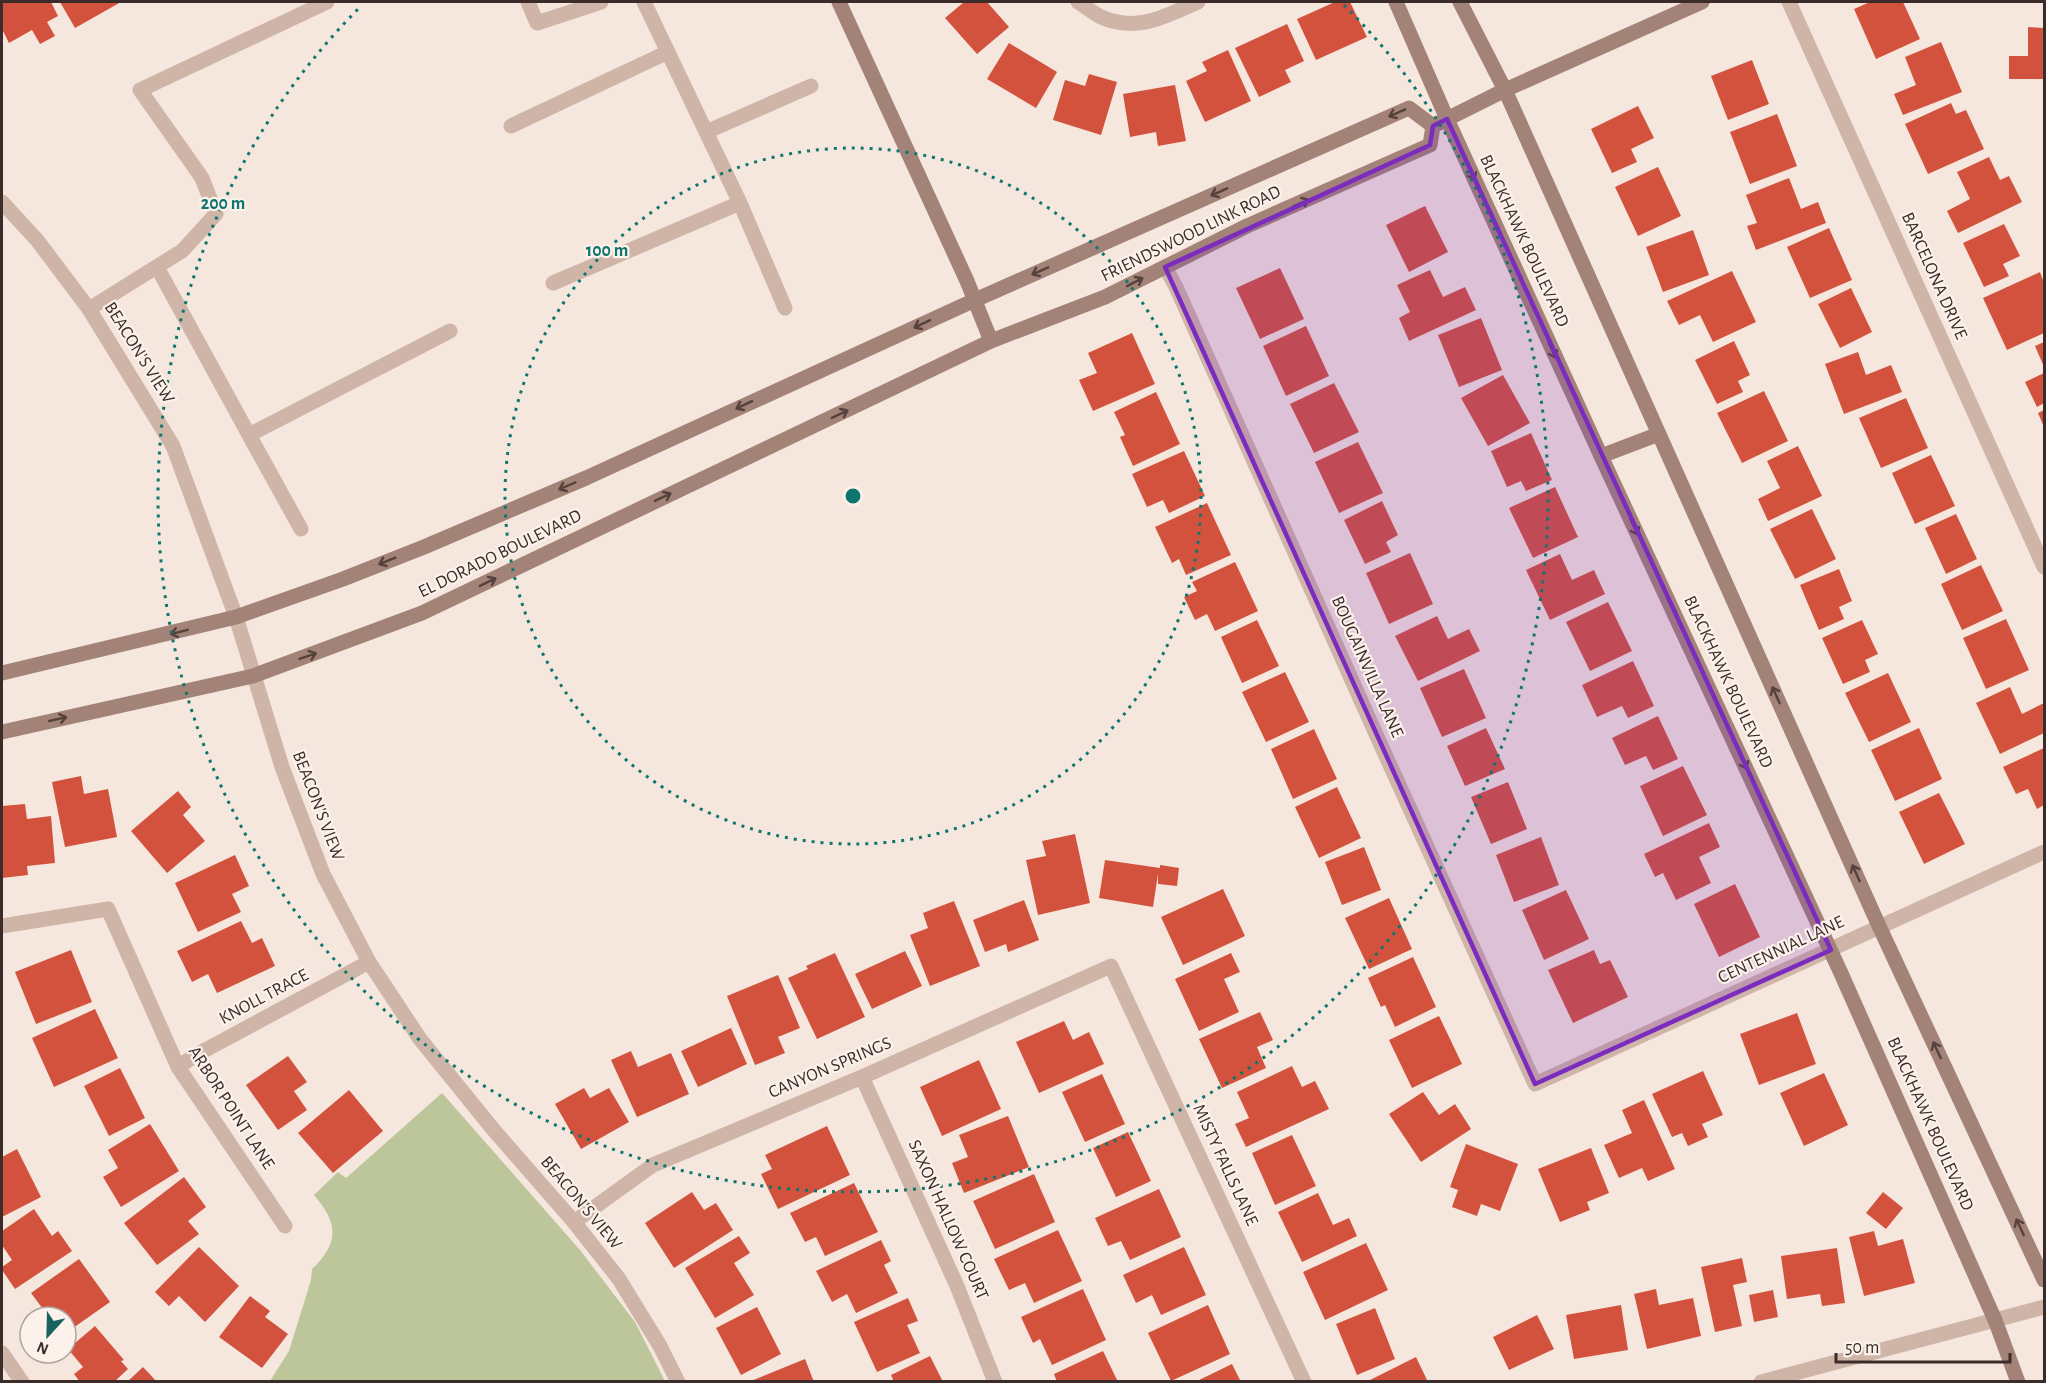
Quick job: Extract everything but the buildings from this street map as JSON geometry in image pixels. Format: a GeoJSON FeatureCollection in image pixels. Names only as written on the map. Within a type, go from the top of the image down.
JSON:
{"type":"FeatureCollection","features":[{"type":"Feature","properties":{"kind":"main road"},"geometry":{"type":"LineString","coordinates":[[838,2],[975,300],[991,341]]}},
{"type":"Feature","properties":{"kind":"main road","name":"BLACKHAWK BOULEVARD"},"geometry":{"type":"LineString","coordinates":[[1396,2],[1440,123],[1601,456],[1831,951],[1995,1320],[2018,1382]]}},
{"type":"Feature","properties":{"kind":"main road","name":"BLACKHAWK BOULEVARD"},"geometry":{"type":"LineString","coordinates":[[1460,2],[1505,90],[1879,926],[2044,1280]]}},
{"type":"Feature","properties":{"kind":"main road"},"geometry":{"type":"LineString","coordinates":[[1440,123],[1505,90],[1702,2]]}},
{"type":"Feature","properties":{"kind":"main road","name":"FRIENDSWOOD LINK ROAD"},"geometry":{"type":"LineString","coordinates":[[975,300],[1409,108],[1440,123],[1430,145],[1247,226],[1106,297],[991,341]]}},
{"type":"Feature","properties":{"kind":"main road","name":"EL DORADO BOULEVARD"},"geometry":{"type":"LineString","coordinates":[[2,674],[236,617],[373,567],[586,478],[975,300]]}},
{"type":"Feature","properties":{"kind":"main road","name":"EL DORADO BOULEVARD"},"geometry":{"type":"LineString","coordinates":[[2,732],[253,676],[422,614],[991,341]]}},
{"type":"Feature","properties":{"kind":"main road"},"geometry":{"type":"LineString","coordinates":[[1601,456],[1659,434]]}},
{"type":"Feature","properties":{"kind":"street"},"geometry":{"type":"LineString","coordinates":[[89,309],[182,251],[216,214],[202,178],[140,90],[327,2]]}},
{"type":"Feature","properties":{"kind":"street"},"geometry":{"type":"LineString","coordinates":[[528,2],[537,23],[601,2]]}},
{"type":"Feature","properties":{"kind":"street"},"geometry":{"type":"LineString","coordinates":[[644,2],[740,203],[785,309]]}},
{"type":"Feature","properties":{"kind":"street"},"geometry":{"type":"LineString","coordinates":[[1078,2],[1101,17],[1125,24],[1152,22],[1198,2]]}},
{"type":"Feature","properties":{"kind":"street","name":"BARCELONA DRIVE"},"geometry":{"type":"LineString","coordinates":[[1789,2],[2044,567]]}},
{"type":"Feature","properties":{"kind":"street"},"geometry":{"type":"LineString","coordinates":[[511,126],[668,52]]}},
{"type":"Feature","properties":{"kind":"street"},"geometry":{"type":"LineString","coordinates":[[706,132],[811,86]]}},
{"type":"Feature","properties":{"kind":"street","name":"BEACON'S VIEW"},"geometry":{"type":"LineString","coordinates":[[2,202],[37,240],[89,309],[173,446],[236,617],[282,767],[323,874],[369,962],[420,1039],[619,1279],[660,1346],[678,1382]]}},
{"type":"Feature","properties":{"kind":"street"},"geometry":{"type":"LineString","coordinates":[[553,283],[740,203]]}},
{"type":"Feature","properties":{"kind":"street"},"geometry":{"type":"LineString","coordinates":[[157,267],[301,529]]}},
{"type":"Feature","properties":{"kind":"street","name":"BOUGAINVILLA LANE"},"geometry":{"type":"LineString","coordinates":[[1165,267],[1181,297],[1535,1084]]}},
{"type":"Feature","properties":{"kind":"street"},"geometry":{"type":"LineString","coordinates":[[249,435],[450,331]]}},
{"type":"Feature","properties":{"kind":"street","name":"CENTENNIAL LANE"},"geometry":{"type":"LineString","coordinates":[[1535,1084],[2044,852]]}},
{"type":"Feature","properties":{"kind":"street","name":"ARBOR POINT LANE"},"geometry":{"type":"LineString","coordinates":[[2,926],[108,909],[178,1067],[285,1226]]}},
{"type":"Feature","properties":{"kind":"street","name":"KNOLL TRACE"},"geometry":{"type":"LineString","coordinates":[[178,1067],[196,1055],[369,962]]}},
{"type":"Feature","properties":{"kind":"street","name":"CANYON SPRINGS"},"geometry":{"type":"LineString","coordinates":[[574,1222],[653,1165],[862,1077],[1111,966]]}},
{"type":"Feature","properties":{"kind":"street","name":"MISTY FALLS LANE"},"geometry":{"type":"LineString","coordinates":[[1111,966],[1304,1382]]}},
{"type":"Feature","properties":{"kind":"street","name":"SAXON HALLOW COURT"},"geometry":{"type":"LineString","coordinates":[[862,1077],[957,1286],[995,1382]]}},
{"type":"Feature","properties":{"kind":"street"},"geometry":{"type":"LineString","coordinates":[[1761,1382],[2044,1307]]}},
{"type":"Feature","properties":{"kind":"street"},"geometry":{"type":"LineString","coordinates":[[2,1353],[22,1382]]}},
{"type":"Feature","properties":{"kind":"highlighted area"},"geometry":{"type":"Polygon","coordinates":[[[1447,119],[1831,950],[1535,1084],[1165,267],[1430,145],[1433,126],[1447,119]]]}},
{"type":"Feature","properties":{"kind":"green space"},"geometry":{"type":"Polygon","coordinates":[[[442,1093],[580,1250],[635,1322],[665,1381],[270,1381],[289,1351],[311,1280],[312,1269],[328,1250],[331,1241],[332,1232],[328,1215],[314,1195],[338,1172],[346,1178],[442,1093]]]}}]}
